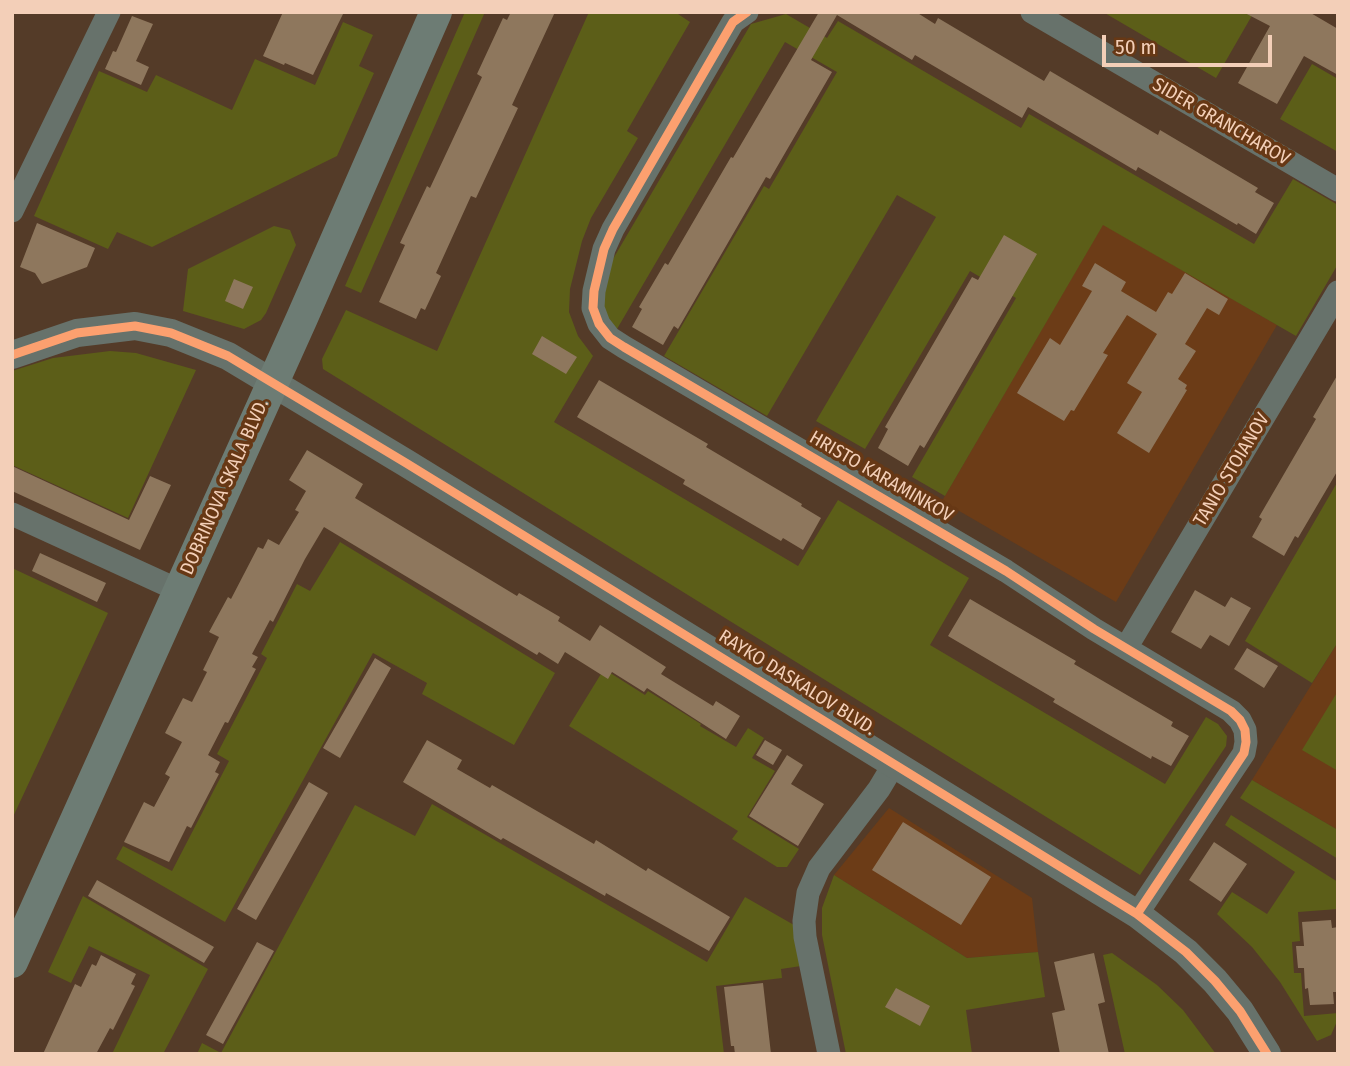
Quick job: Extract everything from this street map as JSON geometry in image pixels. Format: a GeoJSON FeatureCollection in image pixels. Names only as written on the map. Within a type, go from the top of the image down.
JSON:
{"type":"FeatureCollection","features":[{"type":"Feature","properties":{"kind":"main road","name":"DOBRINOVA SKALA BLVD."},"geometry":{"type":"LineString","coordinates":[[12,962],[436,12]]}},
{"type":"Feature","properties":{"kind":"street"},"geometry":{"type":"LineString","coordinates":[[12,211],[109,12]]}},
{"type":"Feature","properties":{"kind":"street","name":"SIDER GRANCHAROV"},"geometry":{"type":"LineString","coordinates":[[1032,12],[1338,190]]}},
{"type":"Feature","properties":{"kind":"street","name":"HRISTO KARAMINKOV"},"geometry":{"type":"LineString","coordinates":[[733,16],[604,249],[594,291],[593,308],[599,324],[610,338],[624,347],[995,564],[1231,711],[1240,720],[1245,730],[1244,753],[1137,914]]}},
{"type":"Feature","properties":{"kind":"street","name":"TANIO STOIANOV"},"geometry":{"type":"LineString","coordinates":[[1126,648],[1338,292]]}},
{"type":"Feature","properties":{"kind":"street","name":"RAYKO DASKALOV BLVD."},"geometry":{"type":"LineString","coordinates":[[12,355],[77,332],[135,326],[171,333],[228,356],[1137,914],[1185,952],[1215,981],[1240,1011],[1267,1054]]}},
{"type":"Feature","properties":{"kind":"street"},"geometry":{"type":"LineString","coordinates":[[12,514],[178,590]]}},
{"type":"Feature","properties":{"kind":"street"},"geometry":{"type":"LineString","coordinates":[[829,1054],[805,937],[808,892],[819,868],[879,789],[894,764]]}},
{"type":"Feature","properties":{"kind":"shaded area"},"geometry":{"type":"Polygon","coordinates":[[[465,12],[485,12],[361,293],[345,286],[465,12]]]}},
{"type":"Feature","properties":{"kind":"shaded area"},"geometry":{"type":"Polygon","coordinates":[[[589,12],[675,12],[690,22],[627,131],[638,138],[591,218],[582,241],[570,289],[569,312],[578,336],[593,356],[554,422],[798,566],[838,500],[969,578],[930,645],[1165,784],[1206,717],[1218,724],[1227,736],[1226,746],[1140,875],[323,369],[322,359],[346,310],[437,351],[589,12]]]}},
{"type":"Feature","properties":{"kind":"shaded area"},"geometry":{"type":"Polygon","coordinates":[[[1103,12],[1254,12],[1216,78],[1103,12]]]}},
{"type":"Feature","properties":{"kind":"shaded area"},"geometry":{"type":"Polygon","coordinates":[[[786,14],[827,38],[838,21],[1021,128],[1029,114],[1254,244],[1293,179],[1338,205],[1338,264],[1296,336],[1103,225],[945,496],[912,477],[1016,298],[970,271],[865,449],[816,421],[936,217],[897,195],[767,416],[664,356],[764,186],[769,189],[837,72],[785,42],[617,329],[607,318],[601,305],[603,276],[751,24],[786,14]]]}},
{"type":"Feature","properties":{"kind":"shaded area"},"geometry":{"type":"Polygon","coordinates":[[[343,22],[373,35],[359,66],[374,73],[337,156],[152,247],[117,232],[108,249],[34,216],[99,71],[147,92],[156,75],[232,110],[255,59],[315,85],[343,22]]]}},
{"type":"Feature","properties":{"kind":"shaded area"},"geometry":{"type":"Polygon","coordinates":[[[1312,64],[1338,79],[1338,152],[1280,119],[1312,64]]]}},
{"type":"Feature","properties":{"kind":"shaded area"},"geometry":{"type":"Polygon","coordinates":[[[1103,224],[1277,325],[1116,602],[942,501],[1103,224]]]}},
{"type":"Feature","properties":{"kind":"shaded area"},"geometry":{"type":"Polygon","coordinates":[[[274,226],[290,230],[296,245],[261,320],[244,329],[183,311],[188,269],[274,226]]]}},
{"type":"Feature","properties":{"kind":"shaded area"},"geometry":{"type":"Polygon","coordinates":[[[110,351],[136,353],[196,370],[128,518],[12,465],[12,371],[53,358],[110,351]]]}},
{"type":"Feature","properties":{"kind":"shaded area"},"geometry":{"type":"Polygon","coordinates":[[[1338,481],[1338,642],[1312,683],[1245,641],[1338,481]]]}},
{"type":"Feature","properties":{"kind":"shaded area"},"geometry":{"type":"Polygon","coordinates":[[[340,542],[555,673],[514,745],[422,694],[427,683],[373,653],[225,922],[116,859],[123,846],[172,871],[229,761],[217,754],[267,658],[261,654],[297,584],[310,591],[340,542]]]}},
{"type":"Feature","properties":{"kind":"shaded area"},"geometry":{"type":"Polygon","coordinates":[[[12,568],[108,613],[12,819],[12,568]]]}},
{"type":"Feature","properties":{"kind":"shaded area"},"geometry":{"type":"Polygon","coordinates":[[[1338,642],[1338,830],[1252,780],[1338,642]]]}},
{"type":"Feature","properties":{"kind":"shaded area"},"geometry":{"type":"Polygon","coordinates":[[[604,669],[645,695],[648,691],[736,747],[748,728],[764,738],[752,758],[775,771],[747,817],[799,849],[787,867],[777,867],[732,839],[738,831],[569,726],[604,669]]]}},
{"type":"Feature","properties":{"kind":"shaded area"},"geometry":{"type":"Polygon","coordinates":[[[1338,691],[1338,771],[1302,750],[1338,691]]]}},
{"type":"Feature","properties":{"kind":"shaded area"},"geometry":{"type":"Polygon","coordinates":[[[1252,780],[1338,830],[1338,859],[1240,798],[1252,780]]]}},
{"type":"Feature","properties":{"kind":"shaded area"},"geometry":{"type":"Polygon","coordinates":[[[432,804],[707,962],[745,897],[794,925],[801,966],[781,969],[782,978],[716,986],[724,1054],[197,1054],[202,1043],[221,1053],[355,805],[415,836],[432,804]]]}},
{"type":"Feature","properties":{"kind":"shaded area"},"geometry":{"type":"Polygon","coordinates":[[[889,808],[1032,898],[1038,952],[967,958],[834,875],[889,808]]]}},
{"type":"Feature","properties":{"kind":"shaded area"},"geometry":{"type":"Polygon","coordinates":[[[1231,815],[1338,882],[1338,909],[1298,912],[1300,941],[1292,942],[1294,973],[1301,973],[1304,1016],[1338,1013],[1331,1035],[1317,1041],[1280,982],[1252,947],[1217,914],[1232,892],[1267,914],[1295,872],[1225,825],[1231,815]]]}},
{"type":"Feature","properties":{"kind":"shaded area"},"geometry":{"type":"Polygon","coordinates":[[[834,875],[967,958],[1038,952],[1045,997],[966,1010],[972,1054],[846,1054],[822,935],[822,908],[834,875]]]}},
{"type":"Feature","properties":{"kind":"shaded area"},"geometry":{"type":"Polygon","coordinates":[[[83,896],[208,969],[163,1054],[112,1054],[150,975],[89,946],[71,983],[48,972],[83,896]]]}},
{"type":"Feature","properties":{"kind":"shaded area"},"geometry":{"type":"Polygon","coordinates":[[[1112,953],[1157,985],[1183,1010],[1216,1054],[1125,1054],[1103,955],[1112,953]]]}},
{"type":"Feature","properties":{"kind":"building"},"geometry":{"type":"Polygon","coordinates":[[[283,12],[344,12],[313,75],[263,56],[283,12]]]}},
{"type":"Feature","properties":{"kind":"building"},"geometry":{"type":"Polygon","coordinates":[[[511,12],[555,12],[512,105],[518,108],[476,198],[471,196],[436,273],[441,276],[425,310],[421,308],[416,319],[379,302],[405,245],[400,243],[427,186],[430,188],[482,77],[477,74],[503,18],[507,20],[511,12]]]}},
{"type":"Feature","properties":{"kind":"building"},"geometry":{"type":"Polygon","coordinates":[[[819,12],[916,12],[935,24],[938,18],[1044,81],[1050,71],[1158,135],[1160,130],[1258,188],[1255,192],[1274,203],[1256,234],[1138,167],[1136,171],[1028,107],[1022,118],[915,55],[912,60],[837,15],[811,60],[832,72],[770,179],[766,177],[678,329],[674,326],[663,345],[632,327],[642,309],[639,307],[665,263],[668,265],[819,12]]]}},
{"type":"Feature","properties":{"kind":"building"},"geometry":{"type":"Polygon","coordinates":[[[1243,12],[1309,12],[1338,29],[1338,75],[1304,56],[1277,104],[1238,83],[1270,26],[1243,12]]]}},
{"type":"Feature","properties":{"kind":"building"},"geometry":{"type":"Polygon","coordinates":[[[132,16],[153,24],[136,61],[149,67],[141,85],[105,69],[132,16]]]}},
{"type":"Feature","properties":{"kind":"building"},"geometry":{"type":"Polygon","coordinates":[[[37,223],[95,248],[87,267],[42,284],[35,273],[20,267],[37,223]]]}},
{"type":"Feature","properties":{"kind":"building"},"geometry":{"type":"Polygon","coordinates":[[[1004,235],[1037,254],[924,448],[920,445],[908,466],[878,448],[888,429],[885,427],[972,277],[978,280],[1004,235]]]}},
{"type":"Feature","properties":{"kind":"building"},"geometry":{"type":"Polygon","coordinates":[[[1095,263],[1126,282],[1121,291],[1156,312],[1168,292],[1172,294],[1185,273],[1228,299],[1219,315],[1207,308],[1185,344],[1196,351],[1178,379],[1187,385],[1187,390],[1149,453],[1117,433],[1142,392],[1127,383],[1157,334],[1127,315],[1103,353],[1108,355],[1074,411],[1071,410],[1064,421],[1017,393],[1050,338],[1060,345],[1092,291],[1082,286],[1095,263]]]}},
{"type":"Feature","properties":{"kind":"building"},"geometry":{"type":"Polygon","coordinates":[[[234,279],[253,287],[243,309],[225,301],[234,279]]]}},
{"type":"Feature","properties":{"kind":"building"},"geometry":{"type":"Polygon","coordinates":[[[542,336],[577,357],[566,374],[532,354],[542,336]]]}},
{"type":"Feature","properties":{"kind":"building"},"geometry":{"type":"Polygon","coordinates":[[[1338,374],[1338,470],[1298,538],[1295,536],[1284,556],[1252,537],[1262,519],[1259,517],[1316,419],[1313,417],[1338,374]]]}},
{"type":"Feature","properties":{"kind":"building"},"geometry":{"type":"Polygon","coordinates":[[[599,380],[708,444],[706,447],[821,518],[803,550],[783,538],[781,541],[683,484],[685,480],[577,417],[599,380]]]}},
{"type":"Feature","properties":{"kind":"building"},"geometry":{"type":"Polygon","coordinates":[[[307,450],[363,484],[355,498],[517,596],[519,593],[560,617],[558,621],[590,641],[600,625],[666,667],[661,674],[713,706],[716,701],[740,716],[726,739],[647,688],[644,692],[612,672],[608,679],[565,652],[558,664],[539,652],[537,655],[324,527],[273,622],[270,620],[252,654],[258,657],[252,667],[256,669],[208,755],[220,762],[215,772],[219,774],[191,828],[187,826],[169,862],[124,842],[144,802],[154,807],[170,777],[165,774],[182,742],[165,733],[183,698],[192,702],[207,672],[203,670],[219,637],[209,632],[228,597],[231,599],[258,547],[263,549],[268,539],[279,545],[299,512],[295,510],[306,491],[289,480],[307,450]]]}},
{"type":"Feature","properties":{"kind":"building"},"geometry":{"type":"Polygon","coordinates":[[[12,466],[129,520],[150,476],[171,485],[140,550],[12,491],[12,466]]]}},
{"type":"Feature","properties":{"kind":"building"},"geometry":{"type":"Polygon","coordinates":[[[40,553],[106,583],[97,602],[32,571],[40,553]]]}},
{"type":"Feature","properties":{"kind":"building"},"geometry":{"type":"Polygon","coordinates":[[[1195,590],[1225,607],[1231,597],[1251,608],[1229,646],[1210,635],[1201,649],[1171,632],[1195,590]]]}},
{"type":"Feature","properties":{"kind":"building"},"geometry":{"type":"Polygon","coordinates":[[[970,599],[1173,722],[1171,726],[1189,736],[1171,766],[1152,756],[1151,759],[1106,733],[1053,702],[1055,699],[948,636],[970,599]]]}},
{"type":"Feature","properties":{"kind":"building"},"geometry":{"type":"Polygon","coordinates":[[[1247,648],[1278,666],[1264,688],[1234,669],[1247,648]]]}},
{"type":"Feature","properties":{"kind":"building"},"geometry":{"type":"Polygon","coordinates":[[[375,658],[391,668],[340,758],[323,748],[375,658]]]}},
{"type":"Feature","properties":{"kind":"building"},"geometry":{"type":"Polygon","coordinates":[[[427,740],[462,760],[457,769],[490,788],[492,785],[594,844],[596,840],[646,871],[648,868],[730,917],[709,951],[503,838],[501,840],[403,782],[427,740]]]}},
{"type":"Feature","properties":{"kind":"building"},"geometry":{"type":"Polygon","coordinates":[[[765,740],[782,750],[773,765],[756,755],[765,740]]]}},
{"type":"Feature","properties":{"kind":"building"},"geometry":{"type":"Polygon","coordinates":[[[787,755],[803,765],[791,784],[824,804],[798,846],[749,816],[787,755]]]}},
{"type":"Feature","properties":{"kind":"building"},"geometry":{"type":"Polygon","coordinates":[[[309,782],[328,793],[256,920],[237,909],[309,782]]]}},
{"type":"Feature","properties":{"kind":"building"},"geometry":{"type":"Polygon","coordinates":[[[903,822],[991,877],[961,925],[872,870],[903,822]]]}},
{"type":"Feature","properties":{"kind":"building"},"geometry":{"type":"Polygon","coordinates":[[[1214,842],[1247,864],[1221,902],[1189,880],[1214,842]]]}},
{"type":"Feature","properties":{"kind":"building"},"geometry":{"type":"Polygon","coordinates":[[[97,880],[214,947],[204,963],[88,896],[97,880]]]}},
{"type":"Feature","properties":{"kind":"building"},"geometry":{"type":"Polygon","coordinates":[[[1331,920],[1332,928],[1338,927],[1338,992],[1333,992],[1334,1004],[1310,1005],[1308,988],[1305,989],[1304,968],[1298,968],[1296,946],[1304,946],[1302,922],[1331,920]]]}},
{"type":"Feature","properties":{"kind":"building"},"geometry":{"type":"Polygon","coordinates":[[[257,942],[274,951],[223,1044],[206,1035],[257,942]]]}},
{"type":"Feature","properties":{"kind":"building"},"geometry":{"type":"Polygon","coordinates":[[[1094,953],[1105,1002],[1098,1004],[1109,1054],[1060,1054],[1052,1013],[1065,1010],[1054,962],[1094,953]]]}},
{"type":"Feature","properties":{"kind":"building"},"geometry":{"type":"Polygon","coordinates":[[[101,955],[136,974],[131,984],[135,986],[113,1030],[110,1028],[96,1054],[43,1054],[75,984],[81,987],[92,964],[96,966],[101,955]]]}},
{"type":"Feature","properties":{"kind":"building"},"geometry":{"type":"Polygon","coordinates":[[[763,983],[771,1054],[735,1054],[734,1046],[731,1046],[724,987],[763,983]]]}},
{"type":"Feature","properties":{"kind":"building"},"geometry":{"type":"Polygon","coordinates":[[[896,988],[930,1006],[920,1026],[885,1007],[896,988]]]}},
{"type":"Feature","properties":{"kind":"cycle path"},"geometry":{"type":"LineString","coordinates":[[747,12],[733,22],[613,229],[604,249],[594,291],[593,308],[599,324],[610,338],[624,347],[1006,571],[1094,629],[1231,711],[1240,720],[1245,730],[1244,753],[1137,914]]}},
{"type":"Feature","properties":{"kind":"cycle path"},"geometry":{"type":"LineString","coordinates":[[12,355],[77,333],[135,326],[171,333],[228,356],[1137,914],[1186,952],[1215,981],[1240,1011],[1267,1054]]}}]}
